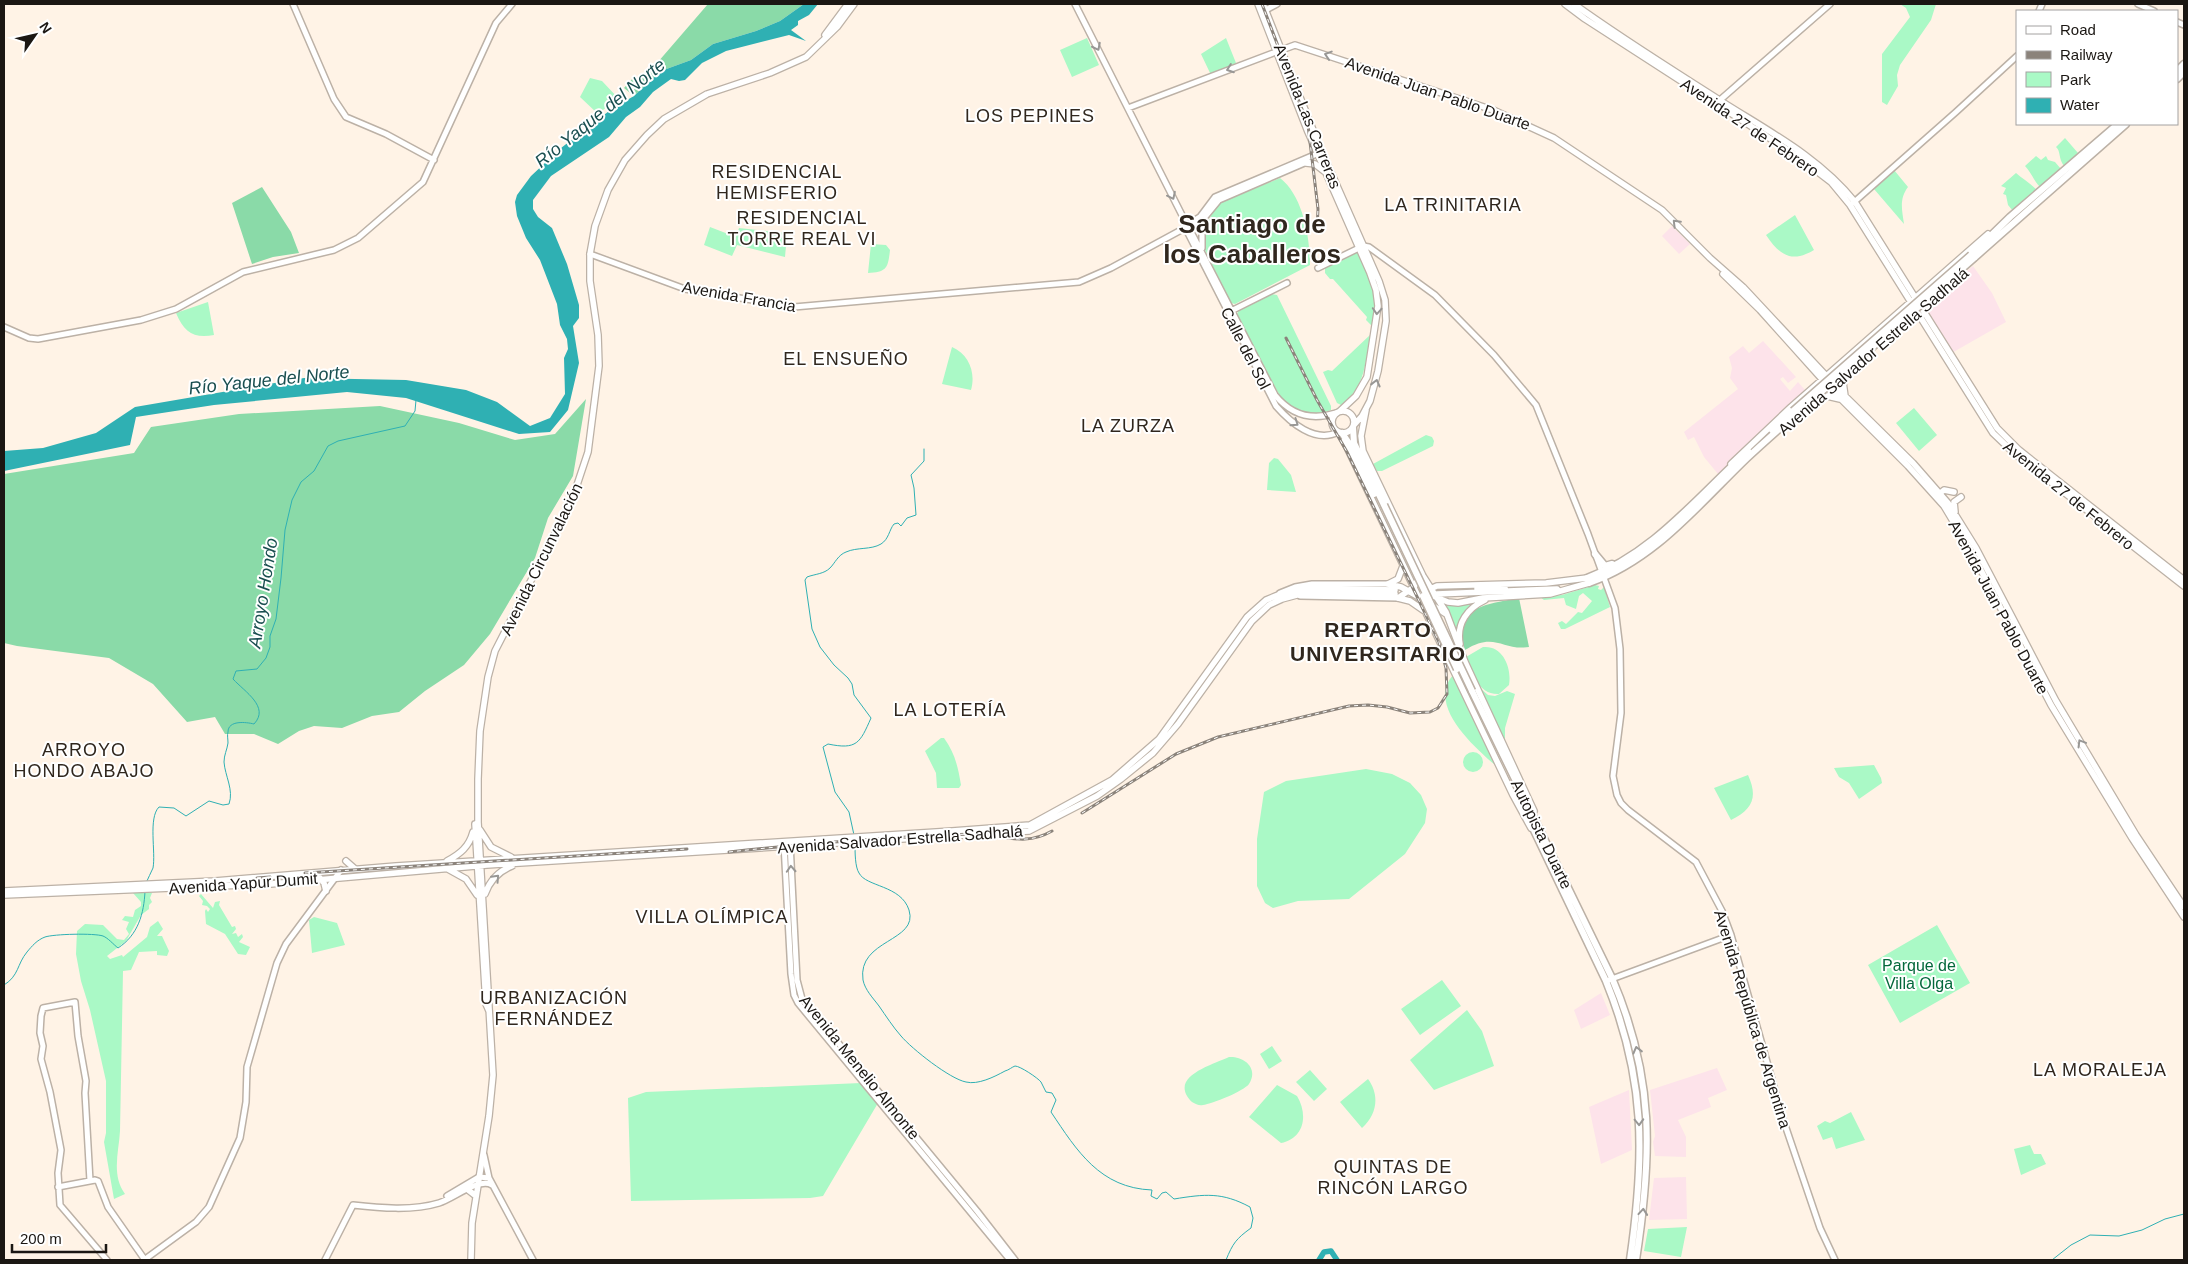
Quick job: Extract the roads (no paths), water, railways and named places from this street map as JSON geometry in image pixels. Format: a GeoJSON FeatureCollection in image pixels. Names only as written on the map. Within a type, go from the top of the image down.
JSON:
{"type":"FeatureCollection","features":[{"type":"Feature","properties":{"kind":"highway","name":"Avenida Salvador Estrella Sadhalá"},"geometry":{"type":"LineString","coordinates":[[1603,575],[1632,557],[1659,535],[1794,412],[1972,257],[2117,125]]}},
{"type":"Feature","properties":{"kind":"highway","name":"Avenida Salvador Estrella Sadhalá"},"geometry":{"type":"LineString","coordinates":[[2012,220],[2125,125]]}},
{"type":"Feature","properties":{"kind":"highway","name":"Autopista Duarte"},"geometry":{"type":"LineString","coordinates":[[1353,427],[1356,446],[1539,841],[1624,1006],[1638,1053],[1646,1108],[1648,1142],[1646,1179],[1636,1260]]}},
{"type":"Feature","properties":{"kind":"highway","name":"Autopista Duarte"},"geometry":{"type":"LineString","coordinates":[[1340,433],[1356,446]]}},
{"type":"Feature","properties":{"kind":"highway","name":"Avenida Salvador Estrella Sadhalá"},"geometry":{"type":"LineString","coordinates":[[1588,580],[1630,565],[1650,551],[1726,474]]}},
{"type":"Feature","properties":{"kind":"highway"},"geometry":{"type":"LineString","coordinates":[[1595,554],[1607,566],[1632,557]]}},
{"type":"Feature","properties":{"kind":"highway","name":"Autopista Duarte"},"geometry":{"type":"LineString","coordinates":[[1470,692],[1554,859],[1609,980],[1626,1038],[1639,1102],[1640,1167],[1636,1177],[1630,1260]]}},
{"type":"Feature","properties":{"kind":"main road"},"geometry":{"type":"LineString","coordinates":[[293,4],[334,99],[346,117],[386,134],[434,160]]}},
{"type":"Feature","properties":{"kind":"main road"},"geometry":{"type":"LineString","coordinates":[[4,327],[29,338],[50,338],[141,320],[176,309],[243,272],[341,248],[360,237],[424,182],[496,23],[512,4]]}},
{"type":"Feature","properties":{"kind":"main road","name":"Avenida Circunvalación"},"geometry":{"type":"LineString","coordinates":[[800,59],[821,39],[848,4]]}},
{"type":"Feature","properties":{"kind":"main road","name":"Avenida Circunvalación"},"geometry":{"type":"LineString","coordinates":[[471,1260],[472,1223],[493,1079],[489,1011],[486,1004],[477,823],[479,750],[488,677],[495,651],[572,500],[588,452],[599,366],[598,334],[590,280],[590,254],[595,226],[608,190],[625,160],[655,127],[694,100],[723,88],[770,73],[800,59],[817,48],[837,27],[854,4]]}},
{"type":"Feature","properties":{"kind":"main road","name":"Calle del Sol"},"geometry":{"type":"LineString","coordinates":[[1075,4],[1186,228],[1230,311]]}},
{"type":"Feature","properties":{"kind":"main road","name":"Avenida Las Carreras"},"geometry":{"type":"LineString","coordinates":[[1258,4],[1361,247],[1376,290],[1377,318],[1368,377],[1360,392],[1338,412]]}},
{"type":"Feature","properties":{"kind":"main road","name":"Avenida Las Carreras"},"geometry":{"type":"LineString","coordinates":[[1263,4],[1263,12]]}},
{"type":"Feature","properties":{"kind":"main road"},"geometry":{"type":"LineString","coordinates":[[1263,12],[1277,4]]}},
{"type":"Feature","properties":{"kind":"main road","name":"Avenida 27 de Febrero"},"geometry":{"type":"LineString","coordinates":[[1565,4],[1589,22],[1797,156],[1831,182],[1852,203]]}},
{"type":"Feature","properties":{"kind":"main road","name":"Avenida 27 de Febrero"},"geometry":{"type":"LineString","coordinates":[[1574,4],[1820,165],[1835,178],[1919,310],[1993,433],[2005,446],[2184,586]]}},
{"type":"Feature","properties":{"kind":"main road"},"geometry":{"type":"LineString","coordinates":[[1720,100],[1830,4]]}},
{"type":"Feature","properties":{"kind":"main road"},"geometry":{"type":"LineString","coordinates":[[2138,4],[2152,10]]}},
{"type":"Feature","properties":{"kind":"main road"},"geometry":{"type":"LineString","coordinates":[[2180,24],[2184,29]]}},
{"type":"Feature","properties":{"kind":"main road","name":"Avenida Juan Pablo Duarte"},"geometry":{"type":"LineString","coordinates":[[1128,108],[1295,45],[1466,100],[1536,128],[1567,145],[1656,206],[1756,300],[1819,369],[1824,378]]}},
{"type":"Feature","properties":{"kind":"main road"},"geometry":{"type":"LineString","coordinates":[[1852,203],[2016,57]]}},
{"type":"Feature","properties":{"kind":"main road"},"geometry":{"type":"LineString","coordinates":[[1202,253],[1201,236],[1205,218],[1218,200],[1306,163],[1320,154]]}},
{"type":"Feature","properties":{"kind":"main road"},"geometry":{"type":"LineString","coordinates":[[1186,228],[1200,217],[1215,197],[1320,154]]}},
{"type":"Feature","properties":{"kind":"main road","name":"Avenida Las Carreras"},"geometry":{"type":"LineString","coordinates":[[1320,154],[1324,171],[1383,292],[1386,307],[1385,332],[1376,383],[1366,410],[1353,427]]}},
{"type":"Feature","properties":{"kind":"main road"},"geometry":{"type":"LineString","coordinates":[[1306,163],[1317,166],[1324,171]]}},
{"type":"Feature","properties":{"kind":"main road"},"geometry":{"type":"LineString","coordinates":[[1186,228],[1205,218]]}},
{"type":"Feature","properties":{"kind":"main road","name":"Avenida Salvador Estrella Sadhalá"},"geometry":{"type":"LineString","coordinates":[[1726,474],[1744,450],[1810,390],[1912,300],[2012,220]]}},
{"type":"Feature","properties":{"kind":"main road","name":"Avenida Salvador Estrella Sadhalá"},"geometry":{"type":"LineString","coordinates":[[1726,474],[1817,399],[1977,259],[2012,220]]}},
{"type":"Feature","properties":{"kind":"main road","name":"Calle del Sol"},"geometry":{"type":"LineString","coordinates":[[1186,228],[1202,253],[1276,406],[1289,420],[1311,432],[1327,435],[1340,433]]}},
{"type":"Feature","properties":{"kind":"main road","name":"Avenida Francia"},"geometry":{"type":"LineString","coordinates":[[590,254],[684,289],[794,307],[1082,281],[1111,268],[1186,228]]}},
{"type":"Feature","properties":{"kind":"main road"},"geometry":{"type":"LineString","coordinates":[[1318,268],[1361,247]]}},
{"type":"Feature","properties":{"kind":"main road","name":"Avenida República de Argentina"},"geometry":{"type":"LineString","coordinates":[[1361,247],[1369,247],[1435,295],[1494,356],[1536,405],[1615,608],[1620,648],[1621,713],[1613,785],[1621,803],[1628,810],[1696,862],[1722,911],[1731,935],[1784,1122],[1820,1228],[1835,1260]]}},
{"type":"Feature","properties":{"kind":"main road","name":"Avenida Juan Pablo Duarte"},"geometry":{"type":"LineString","coordinates":[[1715,262],[1714,265],[1760,310],[1812,369],[1824,378],[1913,463],[1938,495],[1949,504],[1981,556],[2056,701],[2139,840],[2184,907]]}},
{"type":"Feature","properties":{"kind":"main road"},"geometry":{"type":"LineString","coordinates":[[1230,311],[1287,283]]}},
{"type":"Feature","properties":{"kind":"main road"},"geometry":{"type":"LineString","coordinates":[[1819,369],[1830,370],[1836,368]]}},
{"type":"Feature","properties":{"kind":"main road"},"geometry":{"type":"LineString","coordinates":[[1810,390],[1814,376],[1812,369]]}},
{"type":"Feature","properties":{"kind":"main road","name":"Calle del Sol"},"geometry":{"type":"LineString","coordinates":[[1261,373],[1275,395],[1290,410],[1310,417],[1338,412]]}},
{"type":"Feature","properties":{"kind":"main road"},"geometry":{"type":"LineString","coordinates":[[1817,399],[1827,396],[1843,398],[1843,382],[1846,373]]}},
{"type":"Feature","properties":{"kind":"main road","name":"Avenida 27 de Febrero"},"geometry":{"type":"LineString","coordinates":[[1969,391],[1997,428],[2013,445],[2184,580]]}},
{"type":"Feature","properties":{"kind":"main road"},"geometry":{"type":"LineString","coordinates":[[1366,410],[1356,446],[1366,457],[1420,574],[1430,588],[1458,603],[1492,597],[1550,594],[1588,580]]}},
{"type":"Feature","properties":{"kind":"main road"},"geometry":{"type":"LineString","coordinates":[[1340,433],[1348,432],[1353,427],[1354,419],[1350,413],[1338,412],[1332,424],[1340,433],[1361,475],[1411,580],[1412,590]]}},
{"type":"Feature","properties":{"kind":"main road"},"geometry":{"type":"LineString","coordinates":[[1938,495],[1944,490],[1954,492]]}},
{"type":"Feature","properties":{"kind":"main road"},"geometry":{"type":"LineString","coordinates":[[1949,504],[1961,497]]}},
{"type":"Feature","properties":{"kind":"main road","name":"Avenida Juan Pablo Duarte"},"geometry":{"type":"LineString","coordinates":[[1949,504],[1962,534],[2039,684],[2132,838],[2184,917]]}},
{"type":"Feature","properties":{"kind":"main road"},"geometry":{"type":"LineString","coordinates":[[1388,584],[1400,576],[1402,563]]}},
{"type":"Feature","properties":{"kind":"main road"},"geometry":{"type":"LineString","coordinates":[[1402,563],[1406,579],[1412,590],[1421,599],[1437,607],[1449,618]]}},
{"type":"Feature","properties":{"kind":"main road"},"geometry":{"type":"LineString","coordinates":[[1411,580],[1416,581],[1420,574]]}},
{"type":"Feature","properties":{"kind":"main road"},"geometry":{"type":"LineString","coordinates":[[1396,594],[1412,590],[1420,574]]}},
{"type":"Feature","properties":{"kind":"main road"},"geometry":{"type":"LineString","coordinates":[[1420,574],[1439,592],[1464,662],[1507,752],[1554,859]]}},
{"type":"Feature","properties":{"kind":"main road","name":"Avenida Salvador Estrella Sadhalá"},"geometry":{"type":"LineString","coordinates":[[1439,592],[1588,580]]}},
{"type":"Feature","properties":{"kind":"main road","name":"Avenida Salvador Estrella Sadhalá"},"geometry":{"type":"LineString","coordinates":[[1280,597],[1295,587],[1312,584],[1388,584]]}},
{"type":"Feature","properties":{"kind":"main road"},"geometry":{"type":"LineString","coordinates":[[1388,584],[1426,593],[1439,592]]}},
{"type":"Feature","properties":{"kind":"main road","name":"Avenida Salvador Estrella Sadhalá"},"geometry":{"type":"LineString","coordinates":[[479,863],[787,844],[1030,825],[1108,783],[1159,739],[1248,617],[1266,600],[1312,588],[1396,594]]}},
{"type":"Feature","properties":{"kind":"main road"},"geometry":{"type":"LineString","coordinates":[[1430,588],[1439,592]]}},
{"type":"Feature","properties":{"kind":"main road"},"geometry":{"type":"LineString","coordinates":[[1421,599],[1430,588]]}},
{"type":"Feature","properties":{"kind":"main road"},"geometry":{"type":"LineString","coordinates":[[1396,594],[1414,603],[1428,616]]}},
{"type":"Feature","properties":{"kind":"main road","name":"Avenida Salvador Estrella Sadhalá"},"geometry":{"type":"LineString","coordinates":[[1280,597],[1356,597],[1396,594]]}},
{"type":"Feature","properties":{"kind":"main road"},"geometry":{"type":"LineString","coordinates":[[1464,662],[1459,640],[1462,622],[1474,606],[1492,597]]}},
{"type":"Feature","properties":{"kind":"main road"},"geometry":{"type":"LineString","coordinates":[[1421,599],[1428,616]]}},
{"type":"Feature","properties":{"kind":"main road"},"geometry":{"type":"LineString","coordinates":[[1428,616],[1430,610],[1437,607]]}},
{"type":"Feature","properties":{"kind":"main road","name":"Autopista Duarte"},"geometry":{"type":"LineString","coordinates":[[1428,616],[1513,795],[1539,841]]}},
{"type":"Feature","properties":{"kind":"main road"},"geometry":{"type":"LineString","coordinates":[[1470,672],[1475,678]]}},
{"type":"Feature","properties":{"kind":"main road"},"geometry":{"type":"LineString","coordinates":[[1507,744],[1507,752]]}},
{"type":"Feature","properties":{"kind":"main road"},"geometry":{"type":"LineString","coordinates":[[1511,761],[1523,781]]}},
{"type":"Feature","properties":{"kind":"main road"},"geometry":{"type":"LineString","coordinates":[[477,823],[491,847],[519,861]]}},
{"type":"Feature","properties":{"kind":"main road"},"geometry":{"type":"LineString","coordinates":[[477,823],[466,847],[445,866],[466,879],[482,902]]}},
{"type":"Feature","properties":{"kind":"main road","name":"Avenida Menelio Almonte"},"geometry":{"type":"LineString","coordinates":[[787,844],[792,980],[798,1003],[1010,1260]]}},
{"type":"Feature","properties":{"kind":"main road","name":"Avenida Menelio Almonte"},"geometry":{"type":"LineString","coordinates":[[787,844],[799,994],[1015,1260]]}},
{"type":"Feature","properties":{"kind":"main road"},"geometry":{"type":"LineString","coordinates":[[346,861],[351,867],[356,869]]}},
{"type":"Feature","properties":{"kind":"main road"},"geometry":{"type":"LineString","coordinates":[[482,902],[488,887],[497,874],[519,861]]}},
{"type":"Feature","properties":{"kind":"main road","name":"Avenida Yapur Dumit"},"geometry":{"type":"LineString","coordinates":[[162,886],[271,884],[479,863]]}},
{"type":"Feature","properties":{"kind":"main road","name":"Avenida Yapur Dumit"},"geometry":{"type":"LineString","coordinates":[[4,895],[162,886],[356,869],[445,866]]}},
{"type":"Feature","properties":{"kind":"main road"},"geometry":{"type":"LineString","coordinates":[[58,1187],[98,1181],[108,1208],[145,1260],[196,1222],[209,1207],[240,1138],[246,1102],[247,1067],[278,963],[294,932],[341,870]]}},
{"type":"Feature","properties":{"kind":"main road"},"geometry":{"type":"LineString","coordinates":[[320,878],[324,883],[326,891]]}},
{"type":"Feature","properties":{"kind":"main road","name":"Avenida Yapur Dumit"},"geometry":{"type":"LineString","coordinates":[[4,891],[134,888]]}},
{"type":"Feature","properties":{"kind":"main road"},"geometry":{"type":"LineString","coordinates":[[1609,980],[1731,935]]}},
{"type":"Feature","properties":{"kind":"main road"},"geometry":{"type":"LineString","coordinates":[[90,1181],[84,1093],[86,1081],[78,1036],[75,1002],[72,1002],[41,1009],[41,1059],[50,1092],[61,1150],[58,1187],[60,1204],[107,1260]]}},
{"type":"Feature","properties":{"kind":"main road"},"geometry":{"type":"LineString","coordinates":[[484,1150],[492,1185],[534,1260]]}},
{"type":"Feature","properties":{"kind":"main road"},"geometry":{"type":"LineString","coordinates":[[434,1204],[479,1177],[489,1178]]}},
{"type":"Feature","properties":{"kind":"main road"},"geometry":{"type":"LineString","coordinates":[[325,1260],[353,1205],[399,1207],[434,1204],[478,1184],[486,1182],[492,1185]]}},
{"type":"Feature","properties":{"kind":"main road"},"geometry":{"type":"LineString","coordinates":[[468,1189],[476,1196]]}},
{"type":"Feature","properties":{"kind":"water"},"geometry":{"type":"Polygon","coordinates":[[[804,4],[818,4],[809,15],[798,21],[798,25],[791,30],[806,41],[789,35],[726,51],[702,63],[685,80],[671,79],[653,92],[640,107],[626,117],[609,137],[551,176],[533,200],[533,209],[538,217],[552,228],[567,264],[579,305],[579,318],[573,326],[579,363],[568,410],[550,432],[519,434],[406,398],[347,392],[214,405],[136,417],[130,445],[4,471],[4,451],[43,448],[96,433],[135,407],[304,378],[406,380],[466,390],[497,402],[530,426],[550,418],[565,394],[564,358],[568,349],[567,339],[560,325],[557,304],[540,260],[526,238],[517,216],[515,202],[517,195],[531,176],[561,148],[613,108],[634,96],[661,71],[691,60],[713,44],[756,31],[780,21],[804,4]]]}},
{"type":"Feature","properties":{"kind":"waterway","name":"Arroyo Hondo"},"geometry":{"type":"LineString","coordinates":[[146,883],[153,868],[153,827],[159,807],[174,808],[186,816],[209,801],[223,805],[229,804],[230,788],[224,762],[229,728],[231,725],[238,723],[254,724],[259,712],[254,700],[233,679],[236,671],[257,669],[266,658],[270,647],[270,636],[276,619],[285,530],[292,500],[301,482],[314,471],[328,446],[338,441],[405,426],[415,411],[416,400]]}},
{"type":"Feature","properties":{"kind":"waterway"},"geometry":{"type":"LineString","coordinates":[[854,835],[849,812],[835,792],[823,747],[828,744],[845,746],[856,743],[864,733],[871,718],[854,695],[852,684],[848,678],[834,665],[820,647],[812,629],[805,580],[807,577],[828,570],[843,553],[881,544],[886,540],[894,524],[898,523],[901,526],[907,518],[916,515],[911,475],[924,461],[924,449]]}},
{"type":"Feature","properties":{"kind":"waterway"},"geometry":{"type":"LineString","coordinates":[[855,844],[856,863],[859,873],[863,878],[892,891],[905,902],[909,910],[910,921],[905,929],[869,956],[864,967],[863,980],[870,994],[901,1036],[932,1063],[959,1080],[971,1083],[986,1080],[1015,1066],[1033,1075],[1041,1082],[1046,1092],[1052,1093],[1056,1100],[1051,1112],[1070,1140],[1092,1165],[1104,1175],[1118,1182],[1134,1188],[1152,1190],[1151,1196],[1157,1199],[1162,1193],[1166,1192],[1174,1199],[1204,1195],[1231,1199],[1250,1207],[1253,1218],[1251,1228],[1236,1242],[1226,1260]]}},
{"type":"Feature","properties":{"kind":"waterway","name":"Arroyo Hondo"},"geometry":{"type":"LineString","coordinates":[[4,985],[13,978],[29,950],[37,941],[45,937],[83,934],[98,935],[107,938],[118,948],[131,937],[139,923],[145,891]]}},
{"type":"Feature","properties":{"kind":"waterway"},"geometry":{"type":"LineString","coordinates":[[2052,1260],[2071,1245],[2090,1235],[2119,1236],[2142,1230],[2165,1219],[2184,1214]]}},
{"type":"Feature","properties":{"kind":"waterway"},"geometry":{"type":"LineString","coordinates":[[1319,1260],[1324,1252],[1331,1251],[1337,1260]]}},
{"type":"Feature","properties":{"kind":"waterway"},"geometry":{"type":"LineString","coordinates":[[1266,1260],[1271,1260]]}},
{"type":"Feature","properties":{"kind":"railway"},"geometry":{"type":"LineString","coordinates":[[1262,4],[1308,125],[1318,209],[1317,229]]}},
{"type":"Feature","properties":{"kind":"railway"},"geometry":{"type":"LineString","coordinates":[[1082,813],[1176,754],[1218,737],[1349,706],[1387,707],[1410,713],[1430,712],[1438,708],[1447,694],[1446,668],[1439,642],[1347,452],[1317,400],[1286,338]]}},
{"type":"Feature","properties":{"kind":"railway"},"geometry":{"type":"LineString","coordinates":[[729,852],[819,843],[941,835],[982,834],[1021,839],[1041,836],[1052,831]]}},
{"type":"Feature","properties":{"kind":"railway"},"geometry":{"type":"LineString","coordinates":[[305,873],[687,849]]}},
{"type":"Feature","properties":{"kind":"railway"},"geometry":{"type":"LineString","coordinates":[[257,878],[270,877]]}},
{"type":"Feature","properties":{"kind":"district","name":"LOS PEPINES"},"geometry":{"type":"Point","coordinates":[1030,116]}},
{"type":"Feature","properties":{"kind":"district","name":"RESIDENCIAL HEMISFERIO"},"geometry":{"type":"Point","coordinates":[777,182]}},
{"type":"Feature","properties":{"kind":"district","name":"LA TRINITARIA"},"geometry":{"type":"Point","coordinates":[1453,205]}},
{"type":"Feature","properties":{"kind":"district","name":"RESIDENCIAL TORRE REAL VI"},"geometry":{"type":"Point","coordinates":[802,228]}},
{"type":"Feature","properties":{"kind":"district","name":"Santiago de los Caballeros"},"geometry":{"type":"Point","coordinates":[1252,239]}},
{"type":"Feature","properties":{"kind":"district","name":"EL ENSUEÑO"},"geometry":{"type":"Point","coordinates":[846,359]}},
{"type":"Feature","properties":{"kind":"district","name":"LA ZURZA"},"geometry":{"type":"Point","coordinates":[1128,426]}},
{"type":"Feature","properties":{"kind":"district","name":"REPARTO UNIVERSITARIO"},"geometry":{"type":"Point","coordinates":[1378,642]}},
{"type":"Feature","properties":{"kind":"district","name":"LA LOTERÍA"},"geometry":{"type":"Point","coordinates":[950,710]}},
{"type":"Feature","properties":{"kind":"district","name":"ARROYO HONDO ABAJO"},"geometry":{"type":"Point","coordinates":[84,760]}},
{"type":"Feature","properties":{"kind":"district","name":"VILLA OLÍMPICA"},"geometry":{"type":"Point","coordinates":[712,917]}},
{"type":"Feature","properties":{"kind":"district","name":"URBANIZACIÓN FERNÁNDEZ"},"geometry":{"type":"Point","coordinates":[554,1008]}},
{"type":"Feature","properties":{"kind":"district","name":"LA MORALEJA"},"geometry":{"type":"Point","coordinates":[2100,1070]}},
{"type":"Feature","properties":{"kind":"district","name":"QUINTAS DE RINCÓN LARGO"},"geometry":{"type":"Point","coordinates":[1393,1177]}},
{"type":"Feature","properties":{"kind":"water label","name":"Río Yaque del Norte"},"geometry":{"type":"Point","coordinates":[600,113]}},
{"type":"Feature","properties":{"kind":"water label","name":"Río Yaque del Norte"},"geometry":{"type":"Point","coordinates":[269,380]}},
{"type":"Feature","properties":{"kind":"park label","name":"Parque de Villa Olga"},"geometry":{"type":"Point","coordinates":[1919,974]}}]}
